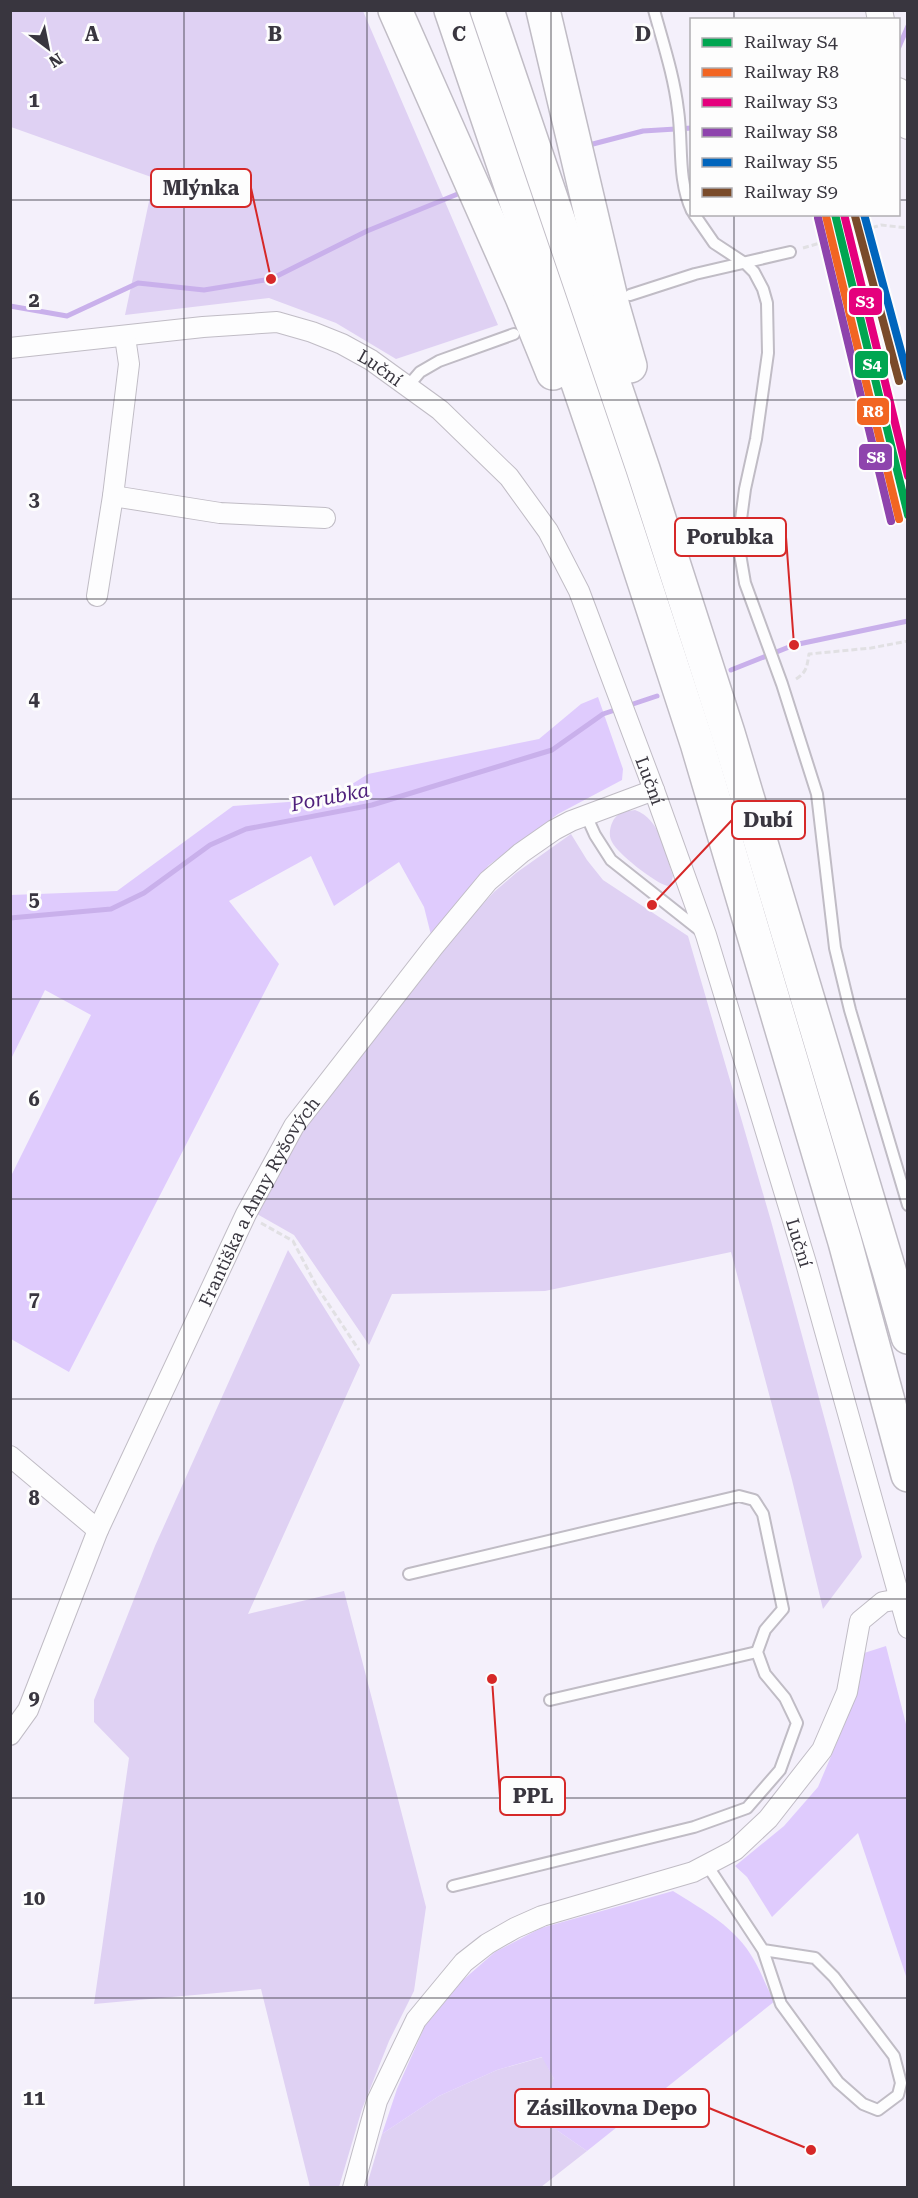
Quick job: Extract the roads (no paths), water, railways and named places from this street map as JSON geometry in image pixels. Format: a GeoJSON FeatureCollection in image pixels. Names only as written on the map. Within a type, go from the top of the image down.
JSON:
{"type":"FeatureCollection","features":[{"type":"Feature","properties":{"kind":"highway"},"geometry":{"type":"LineString","coordinates":[[395,10],[522,297],[559,387],[622,569],[659,632]]}},
{"type":"Feature","properties":{"kind":"highway"},"geometry":{"type":"LineString","coordinates":[[451,10],[606,466],[696,743],[845,1242],[908,1476]]}},
{"type":"Feature","properties":{"kind":"highway"},"geometry":{"type":"LineString","coordinates":[[487,10],[643,469],[728,733],[890,1270],[908,1337]]}},
{"type":"Feature","properties":{"kind":"highway"},"geometry":{"type":"LineString","coordinates":[[543,10],[613,308],[664,483],[691,621]]}},
{"type":"Feature","properties":{"kind":"street"},"geometry":{"type":"LineString","coordinates":[[900,96],[908,126]]}},
{"type":"Feature","properties":{"kind":"street","name":"Luční"},"geometry":{"type":"LineString","coordinates":[[10,348],[203,327],[277,322],[312,332],[342,344],[408,386],[440,410],[509,477],[548,531],[579,591],[706,934],[806,1263],[908,1628]]}},
{"type":"Feature","properties":{"kind":"street"},"geometry":{"type":"LineString","coordinates":[[97,596],[113,496],[129,364],[125,337]]}},
{"type":"Feature","properties":{"kind":"street"},"geometry":{"type":"LineString","coordinates":[[113,496],[220,513],[325,518]]}},
{"type":"Feature","properties":{"kind":"street","name":"Františka a Anny Ryšových"},"geometry":{"type":"LineString","coordinates":[[10,1735],[28,1710],[98,1530],[246,1214],[294,1126],[434,946],[488,881],[521,853],[554,830],[586,815],[654,790]]}},
{"type":"Feature","properties":{"kind":"street"},"geometry":{"type":"LineString","coordinates":[[10,1455],[98,1530]]}},
{"type":"Feature","properties":{"kind":"street"},"geometry":{"type":"LineString","coordinates":[[353,2187],[377,2101],[416,2020],[464,1962],[515,1928],[542,1916],[693,1872],[735,1850],[768,1819],[822,1750],[847,1692],[860,1621],[883,1602],[900,1599]]}},
{"type":"Feature","properties":{"kind":"lane"},"geometry":{"type":"LineString","coordinates":[[654,10],[671,71],[678,111],[683,183],[690,204]]}},
{"type":"Feature","properties":{"kind":"lane"},"geometry":{"type":"LineString","coordinates":[[695,216],[714,243],[754,272],[763,289],[767,315],[768,353],[756,439],[744,489],[738,542],[745,583],[817,794],[835,948],[850,1010],[908,1205]]}},
{"type":"Feature","properties":{"kind":"lane"},"geometry":{"type":"LineString","coordinates":[[630,295],[695,274],[790,252]]}},
{"type":"Feature","properties":{"kind":"lane"},"geometry":{"type":"LineString","coordinates":[[408,386],[420,372],[439,361],[514,334]]}},
{"type":"Feature","properties":{"kind":"lane"},"geometry":{"type":"LineString","coordinates":[[586,815],[611,860],[706,934]]}},
{"type":"Feature","properties":{"kind":"lane"},"geometry":{"type":"LineString","coordinates":[[409,1574],[739,1496],[754,1500],[763,1514],[783,1609],[765,1630],[758,1652],[765,1674],[785,1698],[796,1723],[780,1770],[747,1808],[694,1827],[453,1886]]}},
{"type":"Feature","properties":{"kind":"lane"},"geometry":{"type":"LineString","coordinates":[[550,1700],[758,1652]]}},
{"type":"Feature","properties":{"kind":"lane"},"geometry":{"type":"LineString","coordinates":[[708,1865],[763,1950],[781,2004],[838,2082],[862,2104],[878,2110],[898,2095],[900,2083],[894,2056],[834,1977],[815,1958],[763,1950]]}},
{"type":"Feature","properties":{"kind":"waterway"},"geometry":{"type":"LineString","coordinates":[[900,44],[908,26]]}},
{"type":"Feature","properties":{"kind":"waterway"},"geometry":{"type":"LineString","coordinates":[[589,145],[643,131],[690,128]]}},
{"type":"Feature","properties":{"kind":"waterway"},"geometry":{"type":"LineString","coordinates":[[10,306],[67,316],[138,283],[204,290],[271,279],[367,231],[465,191]]}},
{"type":"Feature","properties":{"kind":"waterway","name":"Porubka"},"geometry":{"type":"LineString","coordinates":[[731,670],[794,645],[908,621]]}},
{"type":"Feature","properties":{"kind":"waterway","name":"Porubka"},"geometry":{"type":"LineString","coordinates":[[627,706],[657,696]]}},
{"type":"Feature","properties":{"kind":"waterway","name":"Porubka"},"geometry":{"type":"LineString","coordinates":[[10,918],[111,909],[144,893],[210,845],[246,829],[372,805],[552,750],[603,714],[618,709]]}},
{"type":"Feature","properties":{"kind":"rail line","name":"R8"},"geometry":{"type":"LineString","coordinates":[[826,216],[899,519]]}},
{"type":"Feature","properties":{"kind":"rail line","name":"S4"},"geometry":{"type":"LineString","coordinates":[[835,216],[908,515]]}},
{"type":"Feature","properties":{"kind":"rail line","name":"S3"},"geometry":{"type":"LineString","coordinates":[[844,216],[908,476]]}},
{"type":"Feature","properties":{"kind":"rail line","name":"S9"},"geometry":{"type":"LineString","coordinates":[[855,216],[899,381]]}},
{"type":"Feature","properties":{"kind":"rail line","name":"S5"},"geometry":{"type":"LineString","coordinates":[[865,216],[908,377]]}},
{"type":"Feature","properties":{"kind":"rail line","name":"S8"},"geometry":{"type":"LineString","coordinates":[[818,218],[891,521]]}},
{"type":"Feature","properties":{"kind":"place","name":"Mlýnka"},"geometry":{"type":"Point","coordinates":[271,279]}},
{"type":"Feature","properties":{"kind":"place","name":"Porubka"},"geometry":{"type":"Point","coordinates":[794,645]}},
{"type":"Feature","properties":{"kind":"place","name":"Dubí"},"geometry":{"type":"Point","coordinates":[652,905]}},
{"type":"Feature","properties":{"kind":"place","name":"PPL"},"geometry":{"type":"Point","coordinates":[492,1679]}},
{"type":"Feature","properties":{"kind":"place","name":"Zásilkovna Depo"},"geometry":{"type":"Point","coordinates":[811,2150]}}]}
